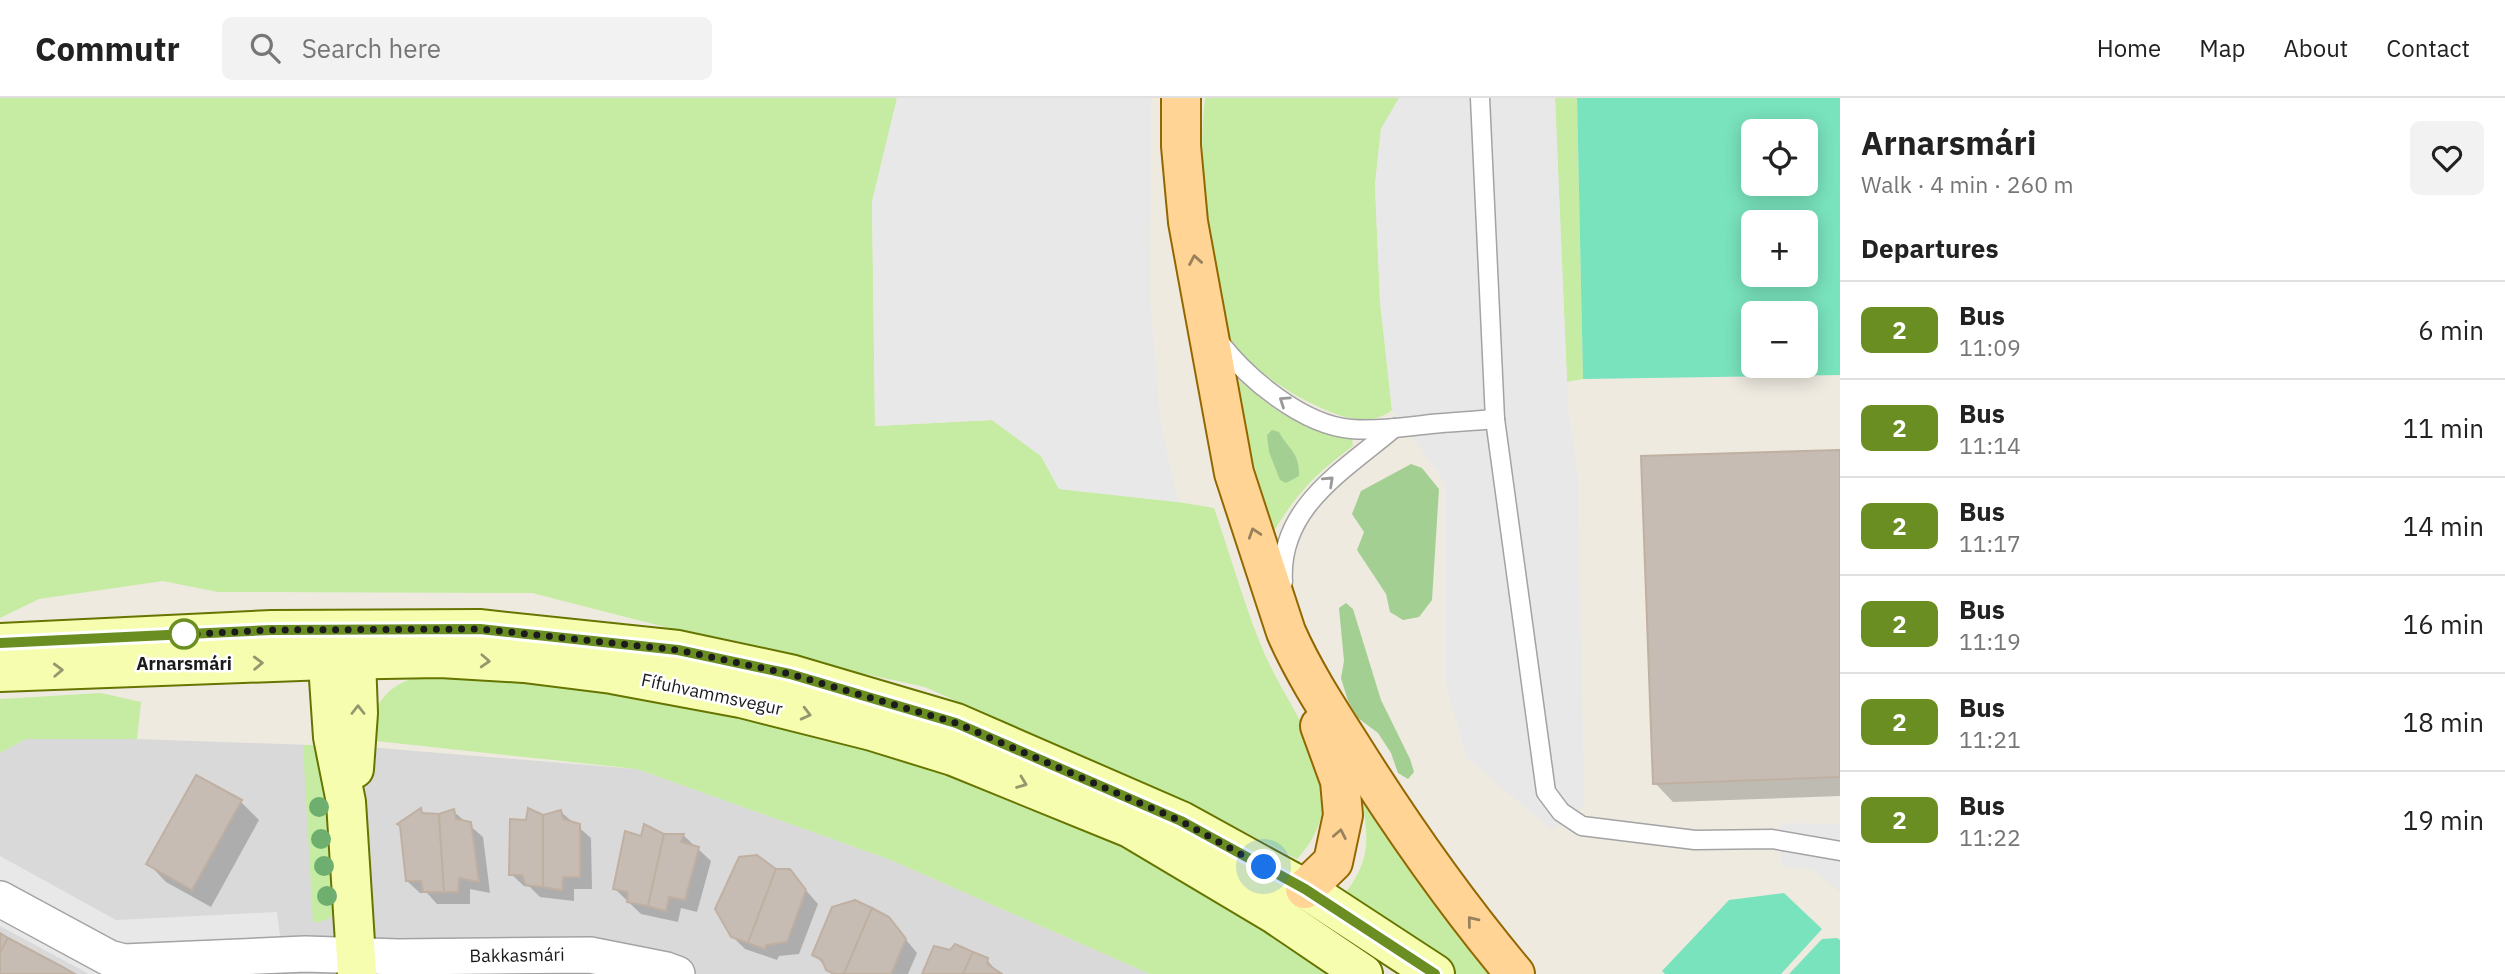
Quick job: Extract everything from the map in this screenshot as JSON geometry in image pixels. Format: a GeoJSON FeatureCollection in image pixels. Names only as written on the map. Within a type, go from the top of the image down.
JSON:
{"type":"FeatureCollection","features":[{"type":"Feature","properties":{"kind":"main road"},"geometry":{"type":"LineString","coordinates":[[1130,828],[1154,830],[1179,838],[1281,890],[1293,892],[1305,889],[1333,862],[1343,815],[1339,781],[1234,473],[1188,222],[1181,146],[1181,98]]}},
{"type":"Feature","properties":{"kind":"main road","name":"Fífuhvammsvegur"},"geometry":{"type":"LineString","coordinates":[[0,672],[341,644],[480,629],[678,650],[790,674],[956,723],[1181,821],[1305,889],[1435,974]]}},
{"type":"Feature","properties":{"kind":"main road","name":"Fífuhvammsvegur"},"geometry":{"type":"LineString","coordinates":[[0,643],[259,630],[440,658],[524,663],[612,674],[741,698],[872,731],[953,756],[1130,828],[1276,915],[1363,974]]}},
{"type":"Feature","properties":{"kind":"main road"},"geometry":{"type":"LineString","coordinates":[[1290,640],[1384,799],[1448,891],[1515,974]]}},
{"type":"Feature","properties":{"kind":"main road"},"geometry":{"type":"LineString","coordinates":[[341,644],[333,737],[346,802],[356,964]]}},
{"type":"Feature","properties":{"kind":"street"},"geometry":{"type":"LineString","coordinates":[[0,899],[109,958],[124,962],[305,954],[356,964]]}},
{"type":"Feature","properties":{"kind":"street","name":"Bakkasmári"},"geometry":{"type":"LineString","coordinates":[[356,964],[399,957],[590,955],[677,974]]}},
{"type":"Feature","properties":{"kind":"lane"},"geometry":{"type":"LineString","coordinates":[[1480,98],[1495,419],[1546,792],[1561,812],[1582,827],[1695,839],[1772,839],[1840,851]]}},
{"type":"Feature","properties":{"kind":"lane"},"geometry":{"type":"LineString","coordinates":[[1207,327],[1232,359],[1259,383],[1309,416],[1349,429],[1495,419]]}},
{"type":"Feature","properties":{"kind":"lane"},"geometry":{"type":"LineString","coordinates":[[1290,640],[1282,563],[1298,518],[1310,500],[1331,479],[1394,428]]}},
{"type":"Feature","properties":{"kind":"shaded area"},"geometry":{"type":"Polygon","coordinates":[[[897,98],[1151,98],[1150,298],[1160,421],[1178,502],[1059,489],[1041,456],[992,420],[875,426],[872,202],[897,98]]]}},
{"type":"Feature","properties":{"kind":"shaded area"},"geometry":{"type":"Polygon","coordinates":[[[1399,98],[1555,98],[1568,408],[1578,477],[1584,806],[1552,830],[1466,757],[1446,683],[1446,484],[1392,410],[1380,301],[1375,185],[1381,129],[1399,98]]]}},
{"type":"Feature","properties":{"kind":"shaded area"},"geometry":{"type":"Polygon","coordinates":[[[26,739],[137,739],[367,747],[637,769],[891,860],[1150,974],[0,974],[0,753],[26,739]]]}},
{"type":"Feature","properties":{"kind":"shaded area"},"geometry":{"type":"Polygon","coordinates":[[[1780,823],[1840,824],[1840,892],[1815,871],[1782,866],[1780,823]]]}},
{"type":"Feature","properties":{"kind":"shaded area"},"geometry":{"type":"Polygon","coordinates":[[[0,856],[116,920],[277,912],[285,974],[89,974],[0,926],[0,856]]]}},
{"type":"Feature","properties":{"kind":"green space"},"geometry":{"type":"Polygon","coordinates":[[[0,98],[897,98],[872,202],[875,426],[992,420],[1041,456],[1059,489],[1214,508],[1265,655],[1317,758],[1322,776],[1324,802],[1320,820],[1309,845],[1297,859],[1217,817],[925,687],[755,650],[532,593],[218,592],[163,581],[39,599],[0,618],[0,98]]]}},
{"type":"Feature","properties":{"kind":"green space"},"geometry":{"type":"Polygon","coordinates":[[[1205,98],[1399,98],[1381,129],[1375,185],[1380,301],[1392,410],[1384,415],[1366,419],[1348,418],[1307,401],[1279,385],[1253,364],[1223,327],[1218,307],[1204,192],[1202,145],[1205,98]]]}},
{"type":"Feature","properties":{"kind":"green space"},"geometry":{"type":"Polygon","coordinates":[[[1555,98],[1577,98],[1583,379],[1567,382],[1555,98]]]}},
{"type":"Feature","properties":{"kind":"green space"},"geometry":{"type":"Polygon","coordinates":[[[1577,98],[1840,98],[1840,375],[1818,375],[1818,301],[1741,301],[1741,377],[1583,379],[1577,98]]]}},
{"type":"Feature","properties":{"kind":"green space"},"geometry":{"type":"Polygon","coordinates":[[[1227,374],[1286,416],[1318,430],[1352,439],[1353,446],[1305,488],[1269,539],[1227,374]]]}},
{"type":"Feature","properties":{"kind":"green space"},"geometry":{"type":"Polygon","coordinates":[[[1272,430],[1279,432],[1298,462],[1299,476],[1286,483],[1280,480],[1269,452],[1267,435],[1272,430]]]}},
{"type":"Feature","properties":{"kind":"green space"},"geometry":{"type":"Polygon","coordinates":[[[1411,464],[1422,468],[1439,489],[1432,600],[1419,617],[1403,620],[1390,612],[1386,594],[1357,550],[1364,532],[1352,514],[1361,491],[1411,464]]]}},
{"type":"Feature","properties":{"kind":"green space"},"geometry":{"type":"Polygon","coordinates":[[[1346,603],[1353,609],[1381,700],[1410,759],[1414,772],[1408,779],[1398,773],[1391,753],[1378,733],[1358,718],[1348,701],[1341,678],[1344,661],[1339,608],[1346,603]]]}},
{"type":"Feature","properties":{"kind":"green space"},"geometry":{"type":"Polygon","coordinates":[[[438,671],[550,680],[805,728],[1017,799],[1151,861],[1340,974],[1150,974],[891,860],[637,769],[376,741],[376,711],[382,699],[403,682],[438,671]]]}},
{"type":"Feature","properties":{"kind":"green space"},"geometry":{"type":"Polygon","coordinates":[[[101,693],[141,702],[137,739],[26,739],[0,753],[0,699],[101,693]]]}},
{"type":"Feature","properties":{"kind":"green space"},"geometry":{"type":"Polygon","coordinates":[[[303,745],[325,745],[334,914],[326,920],[313,923],[303,745]]]}},
{"type":"Feature","properties":{"kind":"green space"},"geometry":{"type":"Polygon","coordinates":[[[1362,798],[1505,974],[1454,974],[1341,899],[1363,862],[1366,827],[1362,798]]]}},
{"type":"Feature","properties":{"kind":"green space"},"geometry":{"type":"Polygon","coordinates":[[[1784,893],[1822,929],[1781,974],[1665,974],[1662,971],[1729,900],[1784,893]]]}},
{"type":"Feature","properties":{"kind":"green space"},"geometry":{"type":"Polygon","coordinates":[[[1822,939],[1840,940],[1840,974],[1789,974],[1822,939]]]}},
{"type":"Feature","properties":{"kind":"building"},"geometry":{"type":"Polygon","coordinates":[[[1840,450],[1840,777],[1653,784],[1641,456],[1840,450]]]}},
{"type":"Feature","properties":{"kind":"building"},"geometry":{"type":"Polygon","coordinates":[[[196,775],[242,800],[192,890],[146,864],[196,775]]]}},
{"type":"Feature","properties":{"kind":"building"},"geometry":{"type":"Polygon","coordinates":[[[421,808],[422,813],[439,814],[444,892],[423,892],[421,881],[406,881],[400,826],[397,824],[421,808]]]}},
{"type":"Feature","properties":{"kind":"building"},"geometry":{"type":"Polygon","coordinates":[[[528,808],[543,815],[543,887],[526,885],[522,875],[509,875],[510,819],[526,820],[528,808]]]}},
{"type":"Feature","properties":{"kind":"building"},"geometry":{"type":"Polygon","coordinates":[[[454,809],[456,819],[471,822],[479,882],[459,878],[458,892],[444,892],[439,814],[454,809]]]}},
{"type":"Feature","properties":{"kind":"building"},"geometry":{"type":"Polygon","coordinates":[[[561,810],[563,819],[580,824],[580,877],[563,877],[562,890],[543,887],[543,815],[561,810]]]}},
{"type":"Feature","properties":{"kind":"building"},"geometry":{"type":"Polygon","coordinates":[[[644,824],[664,834],[648,906],[627,902],[628,892],[613,889],[625,831],[641,836],[644,824]]]}},
{"type":"Feature","properties":{"kind":"building"},"geometry":{"type":"Polygon","coordinates":[[[664,834],[684,834],[681,842],[699,847],[685,900],[669,897],[666,911],[648,906],[664,834]]]}},
{"type":"Feature","properties":{"kind":"building"},"geometry":{"type":"Polygon","coordinates":[[[757,855],[776,869],[748,943],[731,937],[715,909],[739,857],[757,855]]]}},
{"type":"Feature","properties":{"kind":"building"},"geometry":{"type":"Polygon","coordinates":[[[776,869],[790,869],[806,890],[787,942],[766,945],[765,949],[748,943],[776,869]]]}},
{"type":"Feature","properties":{"kind":"building"},"geometry":{"type":"Polygon","coordinates":[[[855,900],[872,908],[844,974],[834,974],[826,970],[822,960],[812,955],[832,907],[855,900]]]}},
{"type":"Feature","properties":{"kind":"building"},"geometry":{"type":"Polygon","coordinates":[[[872,908],[889,917],[906,939],[891,974],[844,974],[872,908]]]}},
{"type":"Feature","properties":{"kind":"building"},"geometry":{"type":"Polygon","coordinates":[[[0,933],[8,938],[0,952],[0,933]]]}},
{"type":"Feature","properties":{"kind":"building"},"geometry":{"type":"Polygon","coordinates":[[[8,938],[75,974],[0,974],[0,952],[8,938]]]}},
{"type":"Feature","properties":{"kind":"building"},"geometry":{"type":"Polygon","coordinates":[[[955,944],[973,952],[963,974],[922,974],[934,946],[950,950],[955,944]]]}},
{"type":"Feature","properties":{"kind":"building"},"geometry":{"type":"Polygon","coordinates":[[[973,952],[988,958],[987,964],[1002,974],[963,974],[973,952]]]}},
{"type":"Feature","properties":{"kind":"bus line","name":"2"},"geometry":{"type":"LineString","coordinates":[[0,643],[271,630],[480,629],[678,650],[790,674],[956,723],[1181,821],[1305,889],[1435,974]]}},
{"type":"Feature","properties":{"kind":"place","name":"Arnarsmári"},"geometry":{"type":"Point","coordinates":[184,634]}},
{"type":"Feature","properties":{"kind":"route"},"geometry":{"type":"LineString","coordinates":[[184,634],[178,635],[271,630],[480,629],[678,650],[790,674],[956,723],[1181,821],[1264,867]]}}]}
